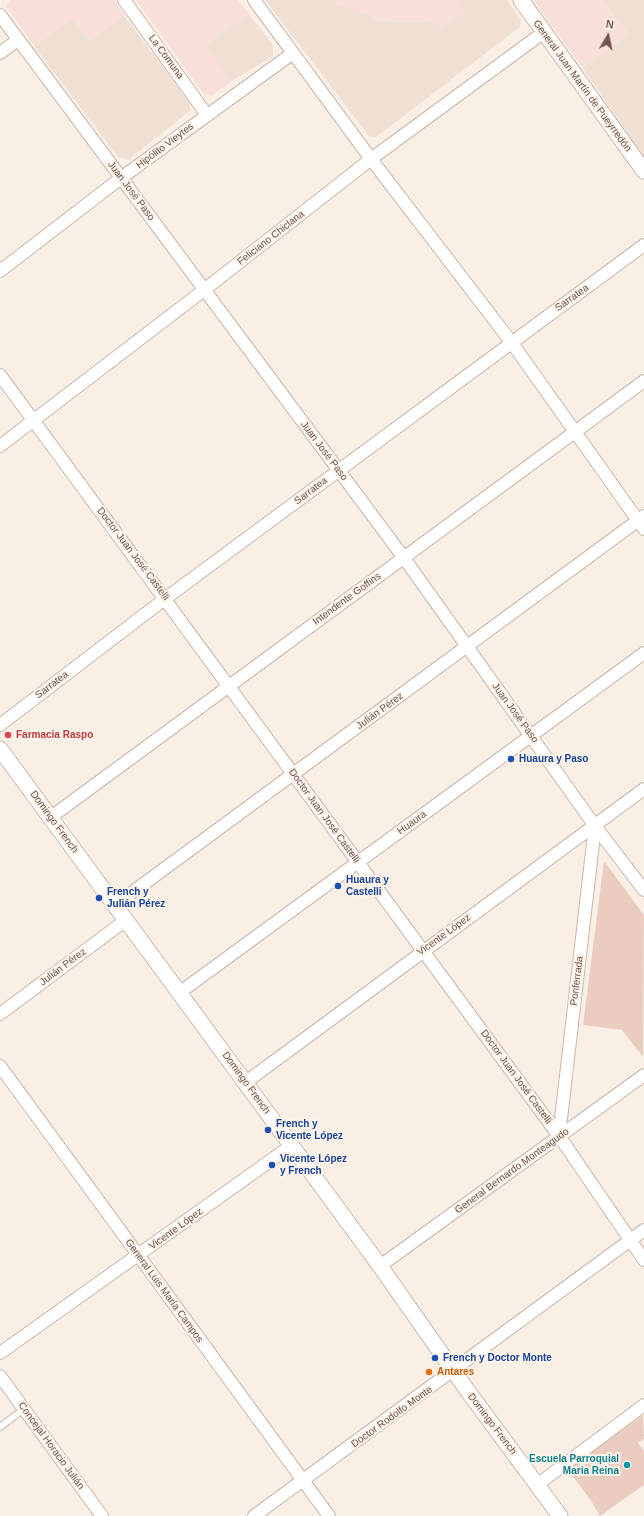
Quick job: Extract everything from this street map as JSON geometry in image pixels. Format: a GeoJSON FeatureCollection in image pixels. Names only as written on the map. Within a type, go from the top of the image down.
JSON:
{"type":"FeatureCollection","features":[{"type":"Feature","properties":{"kind":"street","name":"La Comuna"},"geometry":{"type":"LineString","coordinates":[[124,0],[207,115]]}},
{"type":"Feature","properties":{"kind":"street"},"geometry":{"type":"LineString","coordinates":[[254,0],[371,159],[512,343],[642,522]]}},
{"type":"Feature","properties":{"kind":"street","name":"General Juan Martín de Pueyrredón"},"geometry":{"type":"LineString","coordinates":[[521,0],[644,171]]}},
{"type":"Feature","properties":{"kind":"street","name":"Juan José Paso"},"geometry":{"type":"LineString","coordinates":[[0,15],[404,558],[595,826],[644,890]]}},
{"type":"Feature","properties":{"kind":"street","name":"Feliciano Chiclana"},"geometry":{"type":"LineString","coordinates":[[0,446],[204,290],[371,159],[544,32]]}},
{"type":"Feature","properties":{"kind":"street"},"geometry":{"type":"LineString","coordinates":[[0,53],[18,40]]}},
{"type":"Feature","properties":{"kind":"street","name":"Hipólito Vieytes"},"geometry":{"type":"LineString","coordinates":[[0,271],[122,178],[293,53]]}},
{"type":"Feature","properties":{"kind":"street","name":"Sarratea"},"geometry":{"type":"LineString","coordinates":[[0,725],[166,598],[644,245]]}},
{"type":"Feature","properties":{"kind":"street","name":"Doctor Juan José Castelli"},"geometry":{"type":"LineString","coordinates":[[0,375],[166,598],[293,775],[559,1136],[644,1260]]}},
{"type":"Feature","properties":{"kind":"street","name":"Intendente Goffins"},"geometry":{"type":"LineString","coordinates":[[50,817],[644,382]]}},
{"type":"Feature","properties":{"kind":"street","name":"Julián Pérez"},"geometry":{"type":"LineString","coordinates":[[115,905],[467,647],[642,522]]}},
{"type":"Feature","properties":{"kind":"street","name":"Huaura"},"geometry":{"type":"LineString","coordinates":[[180,993],[644,653]]}},
{"type":"Feature","properties":{"kind":"street","name":"Domingo French"},"geometry":{"type":"LineString","coordinates":[[0,749],[246,1082],[560,1516]]}},
{"type":"Feature","properties":{"kind":"street","name":"Vicente López"},"geometry":{"type":"LineString","coordinates":[[246,1082],[422,951],[595,826],[644,788]]}},
{"type":"Feature","properties":{"kind":"street","name":"Ponferrada"},"geometry":{"type":"LineString","coordinates":[[559,1136],[595,826]]}},
{"type":"Feature","properties":{"kind":"street","name":"Julián Pérez"},"geometry":{"type":"LineString","coordinates":[[0,1014],[126,920]]}},
{"type":"Feature","properties":{"kind":"street","name":"General Luis María Campos"},"geometry":{"type":"LineString","coordinates":[[0,1066],[329,1516]]}},
{"type":"Feature","properties":{"kind":"street","name":"General Bernardo Monteagudo"},"geometry":{"type":"LineString","coordinates":[[380,1266],[644,1075]]}},
{"type":"Feature","properties":{"kind":"street","name":"Vicente López"},"geometry":{"type":"LineString","coordinates":[[0,1353],[292,1146]]}},
{"type":"Feature","properties":{"kind":"street","name":"Doctor Rodolfo Monte"},"geometry":{"type":"LineString","coordinates":[[254,1516],[454,1371],[644,1230]]}},
{"type":"Feature","properties":{"kind":"street","name":"Concejal Horacio Julián"},"geometry":{"type":"LineString","coordinates":[[0,1376],[102,1516]]}},
{"type":"Feature","properties":{"kind":"street"},"geometry":{"type":"LineString","coordinates":[[537,1485],[644,1405]]}},
{"type":"Feature","properties":{"kind":"lane"},"geometry":{"type":"LineString","coordinates":[[0,1427],[24,1409]]}},
{"type":"Feature","properties":{"kind":"shaded area"},"geometry":{"type":"Polygon","coordinates":[[[10,0],[114,0],[124,15],[89,41],[72,18],[34,46],[6,6],[10,0]]]}},
{"type":"Feature","properties":{"kind":"shaded area"},"geometry":{"type":"Polygon","coordinates":[[[136,0],[238,0],[249,14],[205,45],[230,82],[212,96],[204,94],[136,0]]]}},
{"type":"Feature","properties":{"kind":"shaded area"},"geometry":{"type":"Polygon","coordinates":[[[265,0],[325,0],[374,17],[376,21],[435,22],[464,13],[456,0],[507,0],[521,20],[520,27],[376,137],[369,136],[265,0]]]}},
{"type":"Feature","properties":{"kind":"shaded area"},"geometry":{"type":"Polygon","coordinates":[[[325,0],[456,0],[465,13],[441,28],[435,22],[375,21],[374,17],[325,0]]]}},
{"type":"Feature","properties":{"kind":"shaded area"},"geometry":{"type":"Polygon","coordinates":[[[533,0],[602,0],[629,35],[582,67],[533,0]]]}},
{"type":"Feature","properties":{"kind":"shaded area"},"geometry":{"type":"Polygon","coordinates":[[[602,0],[644,0],[644,157],[582,67],[629,35],[602,0]]]}},
{"type":"Feature","properties":{"kind":"shaded area"},"geometry":{"type":"Polygon","coordinates":[[[249,14],[273,45],[273,56],[230,82],[205,45],[249,14]]]}},
{"type":"Feature","properties":{"kind":"shaded area"},"geometry":{"type":"Polygon","coordinates":[[[124,15],[190,104],[190,111],[128,160],[118,157],[34,46],[72,18],[89,41],[124,15]]]}},
{"type":"Feature","properties":{"kind":"building"},"geometry":{"type":"Polygon","coordinates":[[[604,861],[644,915],[643,1057],[622,1030],[583,1025],[604,861]]]}},
{"type":"Feature","properties":{"kind":"building"},"geometry":{"type":"Polygon","coordinates":[[[643,1415],[644,1439],[638,1443],[644,1451],[644,1485],[600,1516],[590,1499],[567,1469],[643,1415]]]}},
{"type":"Feature","properties":{"kind":"place","name":"Farmacia Raspo"},"geometry":{"type":"Point","coordinates":[8,735]}},
{"type":"Feature","properties":{"kind":"place","name":"Huaura y Paso"},"geometry":{"type":"Point","coordinates":[511,759]}},
{"type":"Feature","properties":{"kind":"place","name":"Huaura y Castelli"},"geometry":{"type":"Point","coordinates":[338,886]}},
{"type":"Feature","properties":{"kind":"place","name":"French y Julián Pérez"},"geometry":{"type":"Point","coordinates":[99,898]}},
{"type":"Feature","properties":{"kind":"place","name":"French y Vicente López"},"geometry":{"type":"Point","coordinates":[268,1130]}},
{"type":"Feature","properties":{"kind":"place","name":"Vicente López y French"},"geometry":{"type":"Point","coordinates":[272,1165]}},
{"type":"Feature","properties":{"kind":"place","name":"French y Doctor Monte"},"geometry":{"type":"Point","coordinates":[435,1358]}},
{"type":"Feature","properties":{"kind":"place","name":"Antares"},"geometry":{"type":"Point","coordinates":[429,1372]}},
{"type":"Feature","properties":{"kind":"place","name":"Escuela Parroquial Maria Reina"},"geometry":{"type":"Point","coordinates":[627,1465]}}]}
